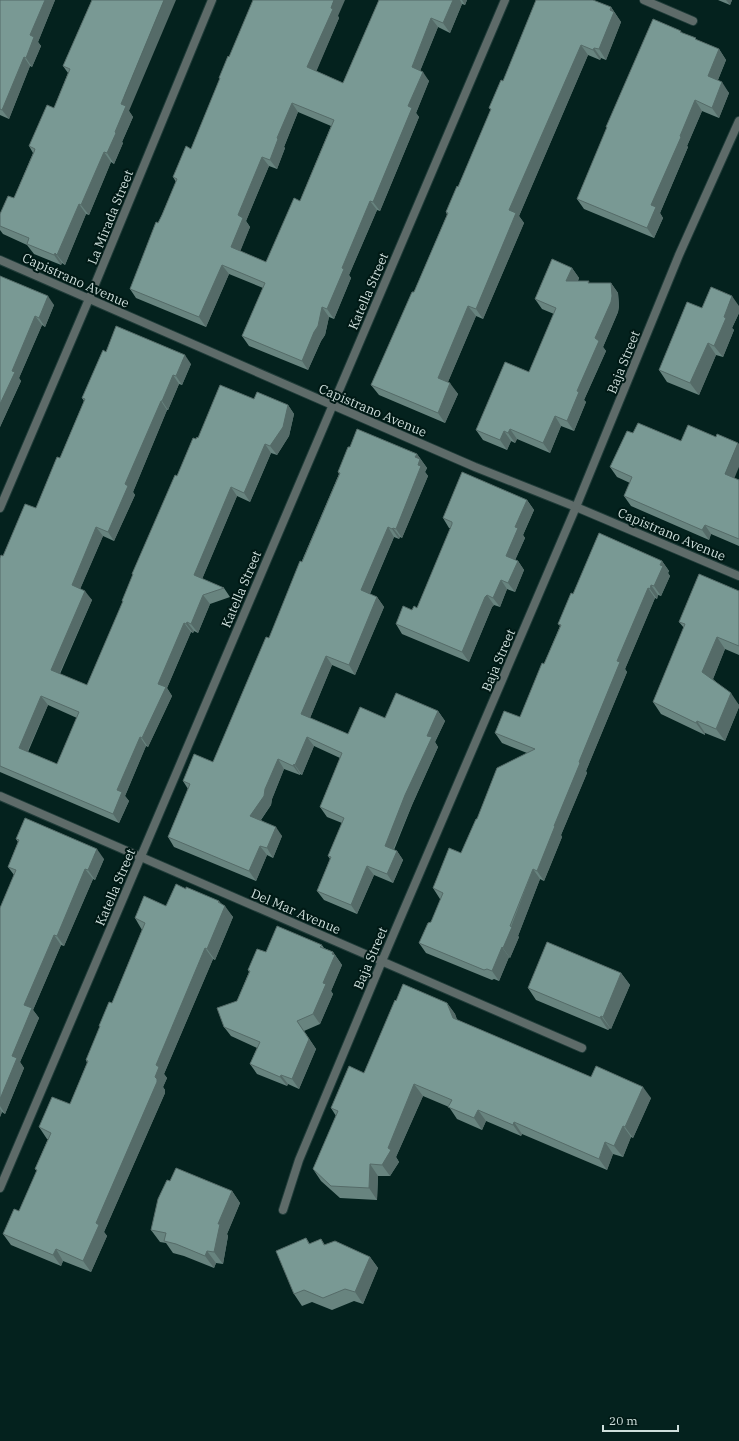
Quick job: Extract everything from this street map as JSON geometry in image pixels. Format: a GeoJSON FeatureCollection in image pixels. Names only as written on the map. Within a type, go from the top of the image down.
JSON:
{"type":"FeatureCollection","features":[{"type":"Feature","properties":{"kind":"street","name":"La Mirada Street"},"geometry":{"type":"LineString","coordinates":[[0,508],[89,299],[212,0]]}},
{"type":"Feature","properties":{"kind":"street","name":"Katella Street"},"geometry":{"type":"LineString","coordinates":[[0,1188],[505,0]]}},
{"type":"Feature","properties":{"kind":"street"},"geometry":{"type":"LineString","coordinates":[[644,0],[693,21]]}},
{"type":"Feature","properties":{"kind":"street","name":"Baja Street"},"geometry":{"type":"LineString","coordinates":[[283,1210],[299,1160],[382,961],[576,507],[679,256],[739,121]]}},
{"type":"Feature","properties":{"kind":"street","name":"Capistrano Avenue"},"geometry":{"type":"LineString","coordinates":[[0,260],[332,406],[739,576]]}},
{"type":"Feature","properties":{"kind":"street","name":"Del Mar Avenue"},"geometry":{"type":"LineString","coordinates":[[0,796],[582,1048]]}},
{"type":"Feature","properties":{"kind":"building"},"geometry":{"type":"Polygon","coordinates":[[[0,0],[45,0],[30,35],[34,37],[26,58],[24,57],[2,110],[0,109],[0,0]]]}},
{"type":"Feature","properties":{"kind":"building"},"geometry":{"type":"Polygon","coordinates":[[[92,0],[164,0],[121,104],[126,106],[115,132],[116,133],[107,153],[104,152],[57,255],[55,253],[54,255],[27,244],[29,238],[0,226],[0,214],[8,196],[14,198],[34,152],[35,149],[29,146],[47,105],[54,108],[70,69],[63,66],[92,0]]]}},
{"type":"Feature","properties":{"kind":"building"},"geometry":{"type":"Polygon","coordinates":[[[253,0],[334,0],[331,8],[333,9],[307,67],[343,83],[379,0],[453,0],[443,23],[431,18],[412,67],[423,72],[408,106],[412,108],[373,202],[370,201],[342,268],[344,269],[327,309],[322,307],[318,326],[302,361],[242,336],[265,283],[222,265],[199,317],[130,289],[156,222],[158,223],[162,215],[177,179],[173,177],[186,146],[191,149],[228,56],[229,57],[253,0]],[[292,103],[277,138],[278,139],[270,160],[262,157],[238,215],[243,218],[231,247],[266,262],[294,198],[300,201],[334,120],[292,103]]]}},
{"type":"Feature","properties":{"kind":"building"},"geometry":{"type":"Polygon","coordinates":[[[536,0],[593,0],[611,7],[610,10],[614,12],[599,49],[594,48],[593,50],[581,45],[509,210],[516,213],[476,309],[468,306],[438,378],[450,383],[438,413],[371,385],[412,292],[414,292],[448,213],[446,212],[491,109],[489,108],[501,80],[503,81],[536,0]]]}},
{"type":"Feature","properties":{"kind":"building"},"geometry":{"type":"Polygon","coordinates":[[[653,19],[719,49],[708,76],[722,82],[712,108],[695,100],[680,136],[681,137],[651,205],[656,207],[647,228],[577,199],[606,127],[653,19]]]}},
{"type":"Feature","properties":{"kind":"building"},"geometry":{"type":"Polygon","coordinates":[[[552,259],[572,268],[566,281],[611,283],[611,302],[595,338],[599,341],[577,391],[579,392],[567,421],[555,416],[543,443],[510,429],[508,433],[504,431],[500,440],[476,430],[505,362],[529,372],[556,308],[535,299],[552,259]]]}},
{"type":"Feature","properties":{"kind":"building"},"geometry":{"type":"Polygon","coordinates":[[[0,276],[48,296],[39,318],[35,316],[12,371],[15,372],[0,404],[0,276]]]}},
{"type":"Feature","properties":{"kind":"building"},"geometry":{"type":"Polygon","coordinates":[[[711,287],[732,296],[724,317],[726,318],[714,346],[708,343],[690,383],[659,370],[687,302],[702,308],[711,287]]]}},
{"type":"Feature","properties":{"kind":"building"},"geometry":{"type":"Polygon","coordinates":[[[116,326],[185,355],[176,376],[173,375],[161,401],[125,484],[128,486],[108,532],[96,527],[72,585],[85,591],[51,670],[87,685],[123,601],[132,574],[175,475],[177,476],[193,438],[198,438],[220,385],[254,399],[257,392],[288,405],[283,427],[270,446],[265,444],[244,493],[231,487],[194,575],[224,588],[203,595],[191,624],[187,622],[186,624],[184,623],[158,684],[166,687],[142,738],[140,737],[117,790],[122,792],[113,814],[0,766],[0,558],[1,555],[3,556],[25,504],[36,508],[57,457],[60,458],[85,399],[82,398],[103,350],[106,352],[116,326]],[[41,696],[19,748],[57,764],[79,712],[41,696]]]}},
{"type":"Feature","properties":{"kind":"building"},"geometry":{"type":"Polygon","coordinates":[[[638,423],[681,441],[688,425],[716,437],[717,434],[738,443],[725,474],[739,480],[739,539],[705,525],[702,530],[624,496],[632,477],[610,467],[627,431],[633,433],[638,423]]]}},
{"type":"Feature","properties":{"kind":"building"},"geometry":{"type":"Polygon","coordinates":[[[357,429],[417,454],[415,457],[420,459],[418,465],[421,466],[396,529],[388,527],[361,590],[377,597],[349,665],[326,656],[301,714],[348,734],[360,707],[385,718],[396,693],[438,711],[427,736],[432,737],[405,795],[385,846],[397,851],[387,874],[367,866],[351,905],[317,891],[331,857],[328,856],[344,818],[320,807],[342,753],[307,737],[295,765],[294,764],[293,766],[278,759],[265,789],[264,796],[250,816],[276,827],[267,848],[260,846],[249,871],[168,837],[190,784],[183,781],[194,754],[213,762],[266,637],[269,638],[300,561],[302,562],[340,473],[338,472],[348,447],[350,447],[357,429]]]}},
{"type":"Feature","properties":{"kind":"building"},"geometry":{"type":"Polygon","coordinates":[[[462,472],[527,500],[515,527],[518,528],[506,556],[518,561],[508,583],[501,580],[493,598],[487,595],[485,597],[462,652],[396,624],[403,606],[412,610],[414,606],[417,608],[452,524],[452,522],[443,518],[462,472]]]}},
{"type":"Feature","properties":{"kind":"building"},"geometry":{"type":"Polygon","coordinates":[[[599,533],[662,561],[660,565],[663,566],[654,586],[651,585],[650,589],[648,588],[617,661],[620,662],[579,762],[580,763],[555,826],[537,871],[533,869],[510,926],[512,927],[503,948],[502,947],[492,971],[487,969],[484,970],[419,943],[428,923],[431,922],[443,893],[433,888],[449,848],[461,853],[477,819],[497,768],[535,749],[495,733],[504,711],[520,717],[542,663],[544,664],[561,625],[558,624],[571,593],[573,594],[599,533]]]}},
{"type":"Feature","properties":{"kind":"building"},"geometry":{"type":"Polygon","coordinates":[[[699,574],[739,591],[739,646],[717,637],[702,672],[731,693],[716,729],[697,721],[696,723],[653,702],[685,624],[679,622],[699,574]]]}},
{"type":"Feature","properties":{"kind":"building"},"geometry":{"type":"Polygon","coordinates":[[[25,818],[97,849],[88,870],[85,869],[57,936],[54,935],[24,1005],[32,1008],[12,1056],[17,1058],[0,1099],[0,908],[16,870],[8,867],[19,840],[16,839],[25,818]]]}},
{"type":"Feature","properties":{"kind":"building"},"geometry":{"type":"Polygon","coordinates":[[[176,884],[219,901],[218,902],[225,906],[207,949],[205,948],[156,1065],[159,1067],[155,1077],[157,1082],[96,1223],[99,1225],[83,1261],[56,1249],[53,1255],[3,1234],[14,1209],[19,1211],[51,1133],[39,1127],[52,1097],[70,1104],[88,1061],[86,1060],[99,1026],[109,1002],[112,1003],[145,923],[135,918],[144,896],[166,906],[176,884]]]}},
{"type":"Feature","properties":{"kind":"building"},"geometry":{"type":"Polygon","coordinates":[[[277,926],[322,945],[320,947],[333,952],[332,954],[335,955],[323,983],[326,984],[313,1014],[297,1021],[309,1039],[292,1079],[281,1075],[280,1077],[250,1064],[260,1042],[224,1027],[217,1008],[237,1001],[250,971],[248,970],[257,949],[266,952],[277,926]]]}},
{"type":"Feature","properties":{"kind":"building"},"geometry":{"type":"Polygon","coordinates":[[[547,942],[621,973],[603,1017],[601,1016],[600,1018],[528,988],[547,942]]]}},
{"type":"Feature","properties":{"kind":"building"},"geometry":{"type":"Polygon","coordinates":[[[403,984],[447,1003],[453,1018],[591,1077],[596,1066],[643,1087],[625,1127],[623,1126],[614,1146],[605,1142],[599,1159],[514,1122],[513,1125],[478,1110],[474,1118],[448,1107],[452,1100],[414,1084],[388,1148],[391,1150],[382,1165],[370,1164],[369,1188],[331,1186],[313,1169],[338,1111],[331,1108],[349,1066],[364,1073],[403,984]]]}},
{"type":"Feature","properties":{"kind":"building"},"geometry":{"type":"Polygon","coordinates":[[[176,1168],[232,1191],[218,1224],[220,1224],[214,1252],[207,1251],[205,1256],[176,1244],[164,1241],[166,1233],[151,1230],[158,1199],[167,1180],[170,1181],[176,1168]]]}},
{"type":"Feature","properties":{"kind":"building"},"geometry":{"type":"Polygon","coordinates":[[[306,1238],[309,1244],[321,1239],[324,1245],[335,1241],[370,1257],[355,1292],[345,1289],[323,1298],[304,1290],[294,1294],[276,1251],[306,1238]]]}}]}
